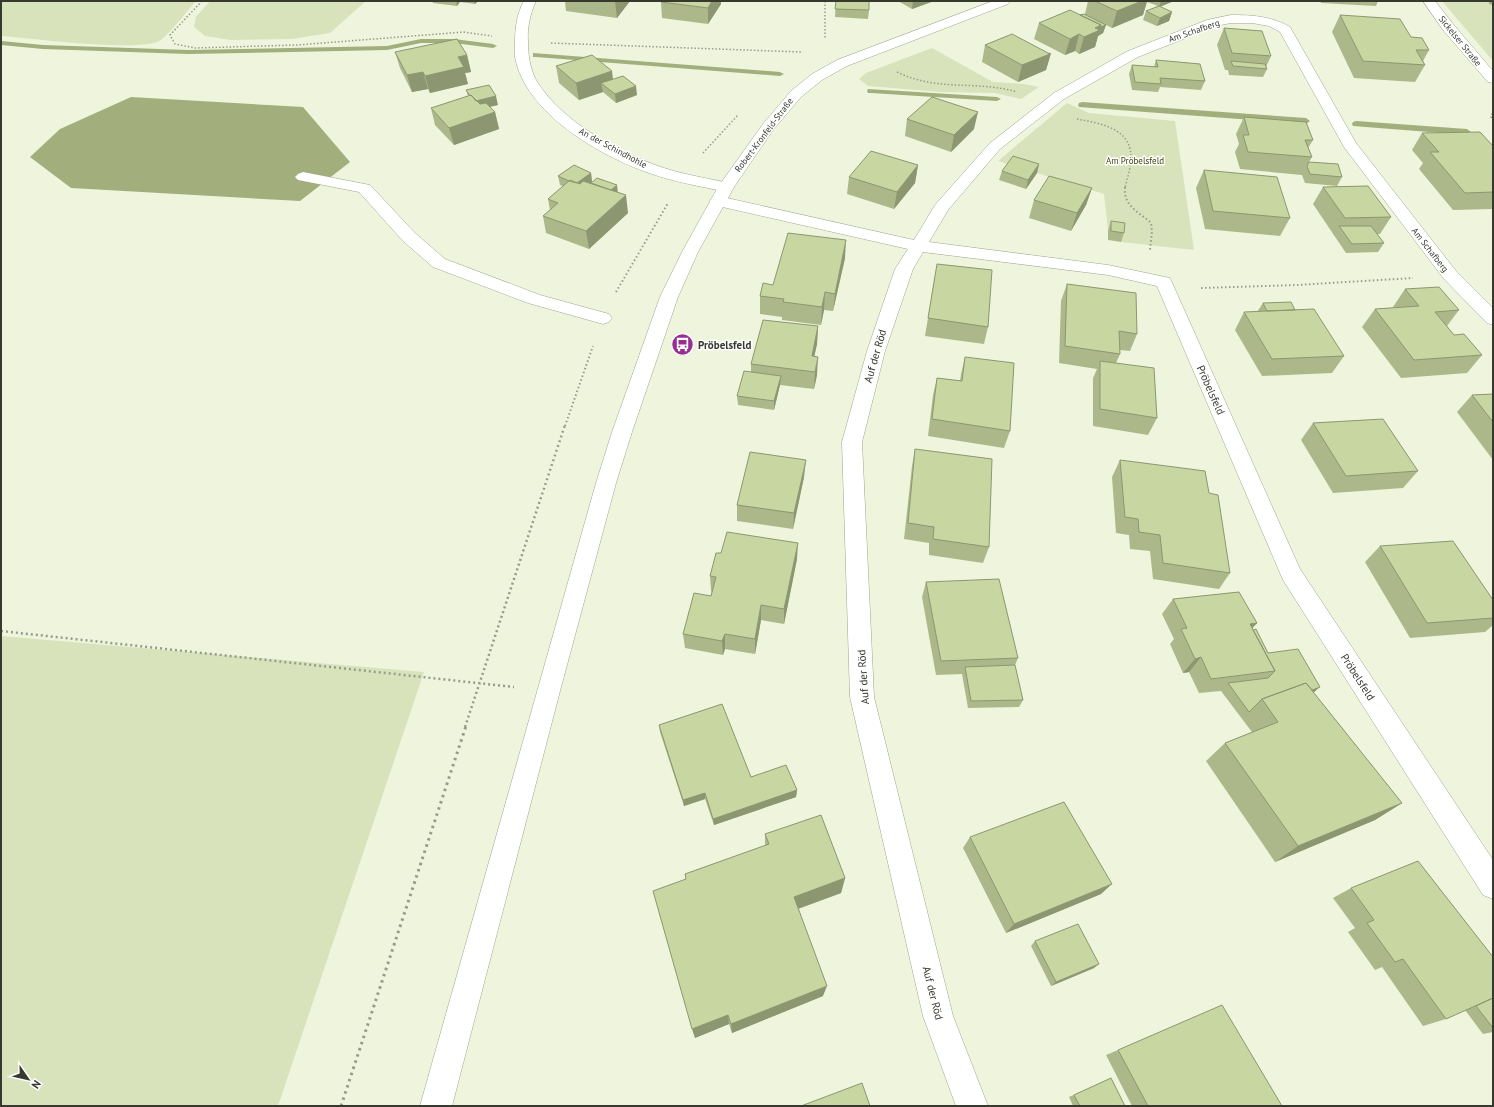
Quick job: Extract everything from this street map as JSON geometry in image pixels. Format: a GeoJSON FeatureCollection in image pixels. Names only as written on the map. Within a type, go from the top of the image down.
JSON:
{"type":"FeatureCollection","features":[{"type":"Feature","properties":{"kind":"street","name":"An der Schindhohle"},"geometry":{"type":"LineString","coordinates":[[530,1],[525,12],[520,48],[524,66],[540,97],[564,121],[586,136],[644,166],[677,176],[722,194]]}},
{"type":"Feature","properties":{"kind":"street","name":"Robert-Kronfeld-Straße"},"geometry":{"type":"LineString","coordinates":[[436,1106],[606,483],[622,432],[669,297],[690,252],[722,194],[768,127],[796,94],[818,77],[842,63],[1004,1]]}},
{"type":"Feature","properties":{"kind":"street","name":"Sickelser Straße"},"geometry":{"type":"LineString","coordinates":[[1430,1],[1448,27],[1493,78]]}},
{"type":"Feature","properties":{"kind":"street","name":"Am Schafberg"},"geometry":{"type":"LineString","coordinates":[[919,246],[941,208],[995,146],[1059,96],[1133,54],[1212,23],[1230,19],[1252,19],[1273,23],[1285,30],[1349,144],[1450,275],[1493,319]]}},
{"type":"Feature","properties":{"kind":"street"},"geometry":{"type":"LineString","coordinates":[[303,177],[364,188],[409,237],[439,263],[534,299],[603,318]]}},
{"type":"Feature","properties":{"kind":"street","name":"Pröbelsfeld"},"geometry":{"type":"LineString","coordinates":[[722,194],[919,246],[1108,270],[1164,282],[1292,574],[1493,885]]}},
{"type":"Feature","properties":{"kind":"street","name":"Auf der Röd"},"geometry":{"type":"LineString","coordinates":[[919,246],[904,269],[876,351],[852,442],[862,697],[938,1016],[972,1106]]}},
{"type":"Feature","properties":{"kind":"path"},"geometry":{"type":"LineString","coordinates":[[202,1],[170,35],[175,44],[195,48],[297,46],[464,32],[494,37]]}},
{"type":"Feature","properties":{"kind":"path"},"geometry":{"type":"LineString","coordinates":[[825,1],[825,42]]}},
{"type":"Feature","properties":{"kind":"path"},"geometry":{"type":"LineString","coordinates":[[520,41],[804,52]]}},
{"type":"Feature","properties":{"kind":"path"},"geometry":{"type":"LineString","coordinates":[[891,69],[908,78],[926,83],[951,86],[997,88],[1018,93]]}},
{"type":"Feature","properties":{"kind":"path"},"geometry":{"type":"LineString","coordinates":[[1493,110],[1491,118],[1493,120]]}},
{"type":"Feature","properties":{"kind":"path"},"geometry":{"type":"LineString","coordinates":[[1076,119],[1106,126],[1122,134],[1128,141],[1132,158],[1125,191],[1126,200],[1151,223],[1151,246]]}},
{"type":"Feature","properties":{"kind":"path"},"geometry":{"type":"LineString","coordinates":[[341,1106],[554,457],[603,318],[617,288],[669,202]]}},
{"type":"Feature","properties":{"kind":"path"},"geometry":{"type":"LineString","coordinates":[[1197,288],[1297,285],[1414,278]]}},
{"type":"Feature","properties":{"kind":"path"},"geometry":{"type":"LineString","coordinates":[[1,631],[548,691]]}},
{"type":"Feature","properties":{"kind":"green space"},"geometry":{"type":"Polygon","coordinates":[[[1,1],[196,1],[161,40],[150,44],[110,45],[1,36],[1,1]]]}},
{"type":"Feature","properties":{"kind":"green space"},"geometry":{"type":"Polygon","coordinates":[[[210,1],[366,1],[330,33],[292,39],[231,40],[205,36],[194,27],[196,17],[210,1]]]}},
{"type":"Feature","properties":{"kind":"green space"},"geometry":{"type":"Polygon","coordinates":[[[1442,1],[1493,1],[1493,61],[1442,1]]]}},
{"type":"Feature","properties":{"kind":"green space"},"geometry":{"type":"Polygon","coordinates":[[[932,48],[993,82],[1024,84],[1039,87],[1021,99],[994,93],[941,92],[868,86],[859,79],[866,73],[932,48]]]}},
{"type":"Feature","properties":{"kind":"green space","name":"Am Pröbelsfeld"},"geometry":{"type":"Polygon","coordinates":[[[1067,103],[1089,113],[1175,121],[1194,250],[1121,242],[1121,232],[1108,230],[1104,194],[998,161],[1067,103]]]}},
{"type":"Feature","properties":{"kind":"green space"},"geometry":{"type":"Polygon","coordinates":[[[1,636],[424,672],[278,1106],[1,1106],[1,636]]]}},
{"type":"Feature","properties":{"kind":"shaded area"},"geometry":{"type":"Polygon","coordinates":[[[131,97],[303,107],[350,162],[300,201],[71,188],[30,157],[60,129],[131,97]]]}},
{"type":"Feature","properties":{"kind":"building"},"geometry":{"type":"Polygon","coordinates":[[[712,1],[708,8],[661,2],[712,1]]]}},
{"type":"Feature","properties":{"kind":"building"},"geometry":{"type":"Polygon","coordinates":[[[836,1],[869,1],[869,10],[835,9],[836,1]]]}},
{"type":"Feature","properties":{"kind":"building"},"geometry":{"type":"Polygon","coordinates":[[[1095,1],[1142,1],[1117,11],[1095,1]]]}},
{"type":"Feature","properties":{"kind":"building"},"geometry":{"type":"Polygon","coordinates":[[[1159,6],[1172,12],[1160,18],[1146,11],[1159,6]]]}},
{"type":"Feature","properties":{"kind":"building"},"geometry":{"type":"Polygon","coordinates":[[[1070,10],[1101,25],[1095,28],[1100,30],[1084,37],[1079,34],[1070,39],[1039,23],[1070,10]]]}},
{"type":"Feature","properties":{"kind":"building"},"geometry":{"type":"Polygon","coordinates":[[[1084,14],[1106,25],[1101,27],[1101,25],[1080,15],[1084,14]]]}},
{"type":"Feature","properties":{"kind":"building"},"geometry":{"type":"Polygon","coordinates":[[[1340,15],[1400,19],[1411,37],[1422,38],[1429,50],[1416,50],[1425,65],[1363,61],[1340,15]]]}},
{"type":"Feature","properties":{"kind":"building"},"geometry":{"type":"Polygon","coordinates":[[[1224,28],[1262,31],[1271,56],[1232,53],[1224,28]]]}},
{"type":"Feature","properties":{"kind":"building"},"geometry":{"type":"Polygon","coordinates":[[[1012,34],[1050,54],[1022,65],[985,45],[1012,34]]]}},
{"type":"Feature","properties":{"kind":"building"},"geometry":{"type":"Polygon","coordinates":[[[457,39],[467,55],[458,57],[464,67],[425,76],[423,72],[407,75],[395,52],[457,39]]]}},
{"type":"Feature","properties":{"kind":"building"},"geometry":{"type":"Polygon","coordinates":[[[592,55],[612,71],[576,83],[556,66],[592,55]]]}},
{"type":"Feature","properties":{"kind":"building"},"geometry":{"type":"Polygon","coordinates":[[[1156,60],[1200,64],[1205,81],[1160,78],[1161,84],[1135,82],[1132,65],[1158,67],[1156,60]]]}},
{"type":"Feature","properties":{"kind":"building"},"geometry":{"type":"Polygon","coordinates":[[[1231,61],[1265,64],[1267,69],[1233,66],[1231,61]]]}},
{"type":"Feature","properties":{"kind":"building"},"geometry":{"type":"Polygon","coordinates":[[[623,76],[636,86],[615,94],[601,83],[623,76]]]}},
{"type":"Feature","properties":{"kind":"building"},"geometry":{"type":"Polygon","coordinates":[[[489,85],[496,96],[476,101],[466,90],[489,85]]]}},
{"type":"Feature","properties":{"kind":"building"},"geometry":{"type":"Polygon","coordinates":[[[471,95],[480,104],[486,103],[495,112],[449,128],[431,108],[471,95]]]}},
{"type":"Feature","properties":{"kind":"building"},"geometry":{"type":"Polygon","coordinates":[[[932,97],[978,112],[954,135],[907,119],[932,97]]]}},
{"type":"Feature","properties":{"kind":"building"},"geometry":{"type":"Polygon","coordinates":[[[1244,117],[1306,122],[1313,140],[1305,140],[1312,157],[1248,152],[1243,135],[1249,135],[1244,117]]]}},
{"type":"Feature","properties":{"kind":"building"},"geometry":{"type":"Polygon","coordinates":[[[1480,132],[1493,146],[1493,192],[1465,193],[1430,152],[1439,152],[1422,133],[1480,132]]]}},
{"type":"Feature","properties":{"kind":"building"},"geometry":{"type":"Polygon","coordinates":[[[871,151],[918,165],[897,192],[849,177],[871,151]]]}},
{"type":"Feature","properties":{"kind":"building"},"geometry":{"type":"Polygon","coordinates":[[[1013,156],[1039,164],[1028,180],[1002,171],[1013,156]]]}},
{"type":"Feature","properties":{"kind":"building"},"geometry":{"type":"Polygon","coordinates":[[[1309,162],[1338,164],[1342,177],[1310,174],[1307,166],[1309,162]]]}},
{"type":"Feature","properties":{"kind":"building"},"geometry":{"type":"Polygon","coordinates":[[[574,165],[591,173],[577,183],[558,176],[574,165]]]}},
{"type":"Feature","properties":{"kind":"building"},"geometry":{"type":"Polygon","coordinates":[[[1204,170],[1277,177],[1290,218],[1213,211],[1204,170]]]}},
{"type":"Feature","properties":{"kind":"building"},"geometry":{"type":"Polygon","coordinates":[[[1049,176],[1092,188],[1077,213],[1034,200],[1049,176]]]}},
{"type":"Feature","properties":{"kind":"building"},"geometry":{"type":"Polygon","coordinates":[[[597,178],[617,185],[611,190],[591,183],[597,178]]]}},
{"type":"Feature","properties":{"kind":"building"},"geometry":{"type":"Polygon","coordinates":[[[570,180],[580,184],[583,181],[626,195],[586,231],[543,216],[558,203],[548,199],[570,180]]]}},
{"type":"Feature","properties":{"kind":"building"},"geometry":{"type":"Polygon","coordinates":[[[1368,186],[1391,217],[1345,218],[1323,187],[1368,186]]]}},
{"type":"Feature","properties":{"kind":"building"},"geometry":{"type":"Polygon","coordinates":[[[1111,221],[1125,223],[1124,233],[1111,231],[1111,221]]]}},
{"type":"Feature","properties":{"kind":"building"},"geometry":{"type":"Polygon","coordinates":[[[1339,226],[1371,226],[1384,243],[1352,244],[1339,226]]]}},
{"type":"Feature","properties":{"kind":"building"},"geometry":{"type":"Polygon","coordinates":[[[788,233],[846,240],[835,294],[825,292],[822,307],[783,302],[784,299],[760,296],[763,283],[773,285],[788,233]]]}},
{"type":"Feature","properties":{"kind":"building"},"geometry":{"type":"Polygon","coordinates":[[[937,264],[992,270],[988,327],[928,318],[937,264]]]}},
{"type":"Feature","properties":{"kind":"building"},"geometry":{"type":"Polygon","coordinates":[[[1067,284],[1136,293],[1137,334],[1119,331],[1120,354],[1065,346],[1067,284]]]}},
{"type":"Feature","properties":{"kind":"building"},"geometry":{"type":"Polygon","coordinates":[[[1439,287],[1459,310],[1435,312],[1454,335],[1464,334],[1482,355],[1414,360],[1375,309],[1419,306],[1405,289],[1439,287]]]}},
{"type":"Feature","properties":{"kind":"building"},"geometry":{"type":"Polygon","coordinates":[[[1291,302],[1295,310],[1267,311],[1263,303],[1291,302]]]}},
{"type":"Feature","properties":{"kind":"building"},"geometry":{"type":"Polygon","coordinates":[[[1314,309],[1344,356],[1272,359],[1244,312],[1314,309]]]}},
{"type":"Feature","properties":{"kind":"building"},"geometry":{"type":"Polygon","coordinates":[[[763,320],[818,326],[812,356],[818,357],[815,372],[751,364],[763,320]]]}},
{"type":"Feature","properties":{"kind":"building"},"geometry":{"type":"Polygon","coordinates":[[[965,357],[1014,363],[1010,431],[932,419],[937,378],[962,381],[965,357]]]}},
{"type":"Feature","properties":{"kind":"building"},"geometry":{"type":"Polygon","coordinates":[[[1100,361],[1154,368],[1157,418],[1100,409],[1100,361]]]}},
{"type":"Feature","properties":{"kind":"building"},"geometry":{"type":"Polygon","coordinates":[[[744,371],[781,376],[774,401],[737,396],[744,371]]]}},
{"type":"Feature","properties":{"kind":"building"},"geometry":{"type":"Polygon","coordinates":[[[1493,394],[1493,422],[1472,395],[1493,394]]]}},
{"type":"Feature","properties":{"kind":"building"},"geometry":{"type":"Polygon","coordinates":[[[1383,419],[1418,471],[1346,476],[1313,423],[1383,419]]]}},
{"type":"Feature","properties":{"kind":"building"},"geometry":{"type":"Polygon","coordinates":[[[915,449],[992,459],[989,547],[933,539],[934,527],[908,523],[915,449]]]}},
{"type":"Feature","properties":{"kind":"building"},"geometry":{"type":"Polygon","coordinates":[[[750,452],[806,460],[794,513],[737,505],[750,452]]]}},
{"type":"Feature","properties":{"kind":"building"},"geometry":{"type":"Polygon","coordinates":[[[1120,460],[1205,471],[1209,493],[1218,495],[1230,573],[1163,563],[1160,535],[1139,532],[1138,519],[1125,517],[1120,460]]]}},
{"type":"Feature","properties":{"kind":"building"},"geometry":{"type":"Polygon","coordinates":[[[727,532],[798,543],[784,609],[761,605],[755,639],[725,634],[722,641],[683,634],[694,593],[711,596],[716,577],[710,576],[716,553],[721,553],[727,532]]]}},
{"type":"Feature","properties":{"kind":"building"},"geometry":{"type":"Polygon","coordinates":[[[1453,541],[1493,600],[1493,618],[1427,623],[1380,546],[1453,541]]]}},
{"type":"Feature","properties":{"kind":"building"},"geometry":{"type":"Polygon","coordinates":[[[999,579],[1018,658],[941,661],[926,582],[999,579]]]}},
{"type":"Feature","properties":{"kind":"building"},"geometry":{"type":"Polygon","coordinates":[[[1239,592],[1257,623],[1250,624],[1275,671],[1211,679],[1201,657],[1195,659],[1181,629],[1187,628],[1173,599],[1239,592]]]}},
{"type":"Feature","properties":{"kind":"building"},"geometry":{"type":"Polygon","coordinates":[[[1256,629],[1268,653],[1298,649],[1320,687],[1312,690],[1306,683],[1262,699],[1249,712],[1228,683],[1268,678],[1275,671],[1253,630],[1256,629]]]}},
{"type":"Feature","properties":{"kind":"building"},"geometry":{"type":"Polygon","coordinates":[[[1015,665],[1023,700],[971,701],[965,667],[1015,665]]]}},
{"type":"Feature","properties":{"kind":"building"},"geometry":{"type":"Polygon","coordinates":[[[1306,683],[1402,803],[1298,846],[1225,743],[1278,722],[1262,699],[1306,683]]]}},
{"type":"Feature","properties":{"kind":"building"},"geometry":{"type":"Polygon","coordinates":[[[722,704],[751,777],[786,765],[797,790],[713,819],[705,793],[683,800],[659,725],[722,704]]]}},
{"type":"Feature","properties":{"kind":"building"},"geometry":{"type":"Polygon","coordinates":[[[1064,802],[1112,884],[1014,924],[970,837],[1064,802]]]}},
{"type":"Feature","properties":{"kind":"building"},"geometry":{"type":"Polygon","coordinates":[[[821,815],[845,878],[794,897],[827,986],[731,1024],[728,1015],[692,1029],[653,891],[686,879],[685,874],[769,844],[765,834],[821,815]]]}},
{"type":"Feature","properties":{"kind":"building"},"geometry":{"type":"Polygon","coordinates":[[[1418,861],[1493,957],[1493,998],[1446,1019],[1403,959],[1395,962],[1367,923],[1374,920],[1351,888],[1418,861]]]}},
{"type":"Feature","properties":{"kind":"building"},"geometry":{"type":"Polygon","coordinates":[[[1078,924],[1099,964],[1056,982],[1035,941],[1078,924]]]}},
{"type":"Feature","properties":{"kind":"building"},"geometry":{"type":"Polygon","coordinates":[[[1493,998],[1493,1028],[1476,1006],[1493,998]]]}},
{"type":"Feature","properties":{"kind":"building"},"geometry":{"type":"Polygon","coordinates":[[[1222,1005],[1282,1106],[1148,1106],[1118,1050],[1222,1005]]]}},
{"type":"Feature","properties":{"kind":"building"},"geometry":{"type":"Polygon","coordinates":[[[1111,1078],[1125,1106],[1080,1106],[1074,1095],[1111,1078]]]}},
{"type":"Feature","properties":{"kind":"building"},"geometry":{"type":"Polygon","coordinates":[[[862,1083],[870,1106],[801,1106],[862,1083]]]}},
{"type":"Feature","properties":{"kind":"waterway"},"geometry":{"type":"LineString","coordinates":[[1,43],[43,47],[188,52],[387,48],[421,41],[454,41],[493,46]]}},
{"type":"Feature","properties":{"kind":"waterway"},"geometry":{"type":"LineString","coordinates":[[536,55],[780,74]]}},
{"type":"Feature","properties":{"kind":"waterway"},"geometry":{"type":"LineString","coordinates":[[871,91],[997,99]]}},
{"type":"Feature","properties":{"kind":"waterway"},"geometry":{"type":"LineString","coordinates":[[1082,105],[1306,121]]}},
{"type":"Feature","properties":{"kind":"waterway"},"geometry":{"type":"LineString","coordinates":[[1356,124],[1467,132]]}},
{"type":"Feature","properties":{"kind":"place","name":"Pröbelsfeld"},"geometry":{"type":"Point","coordinates":[683,345]}}]}
